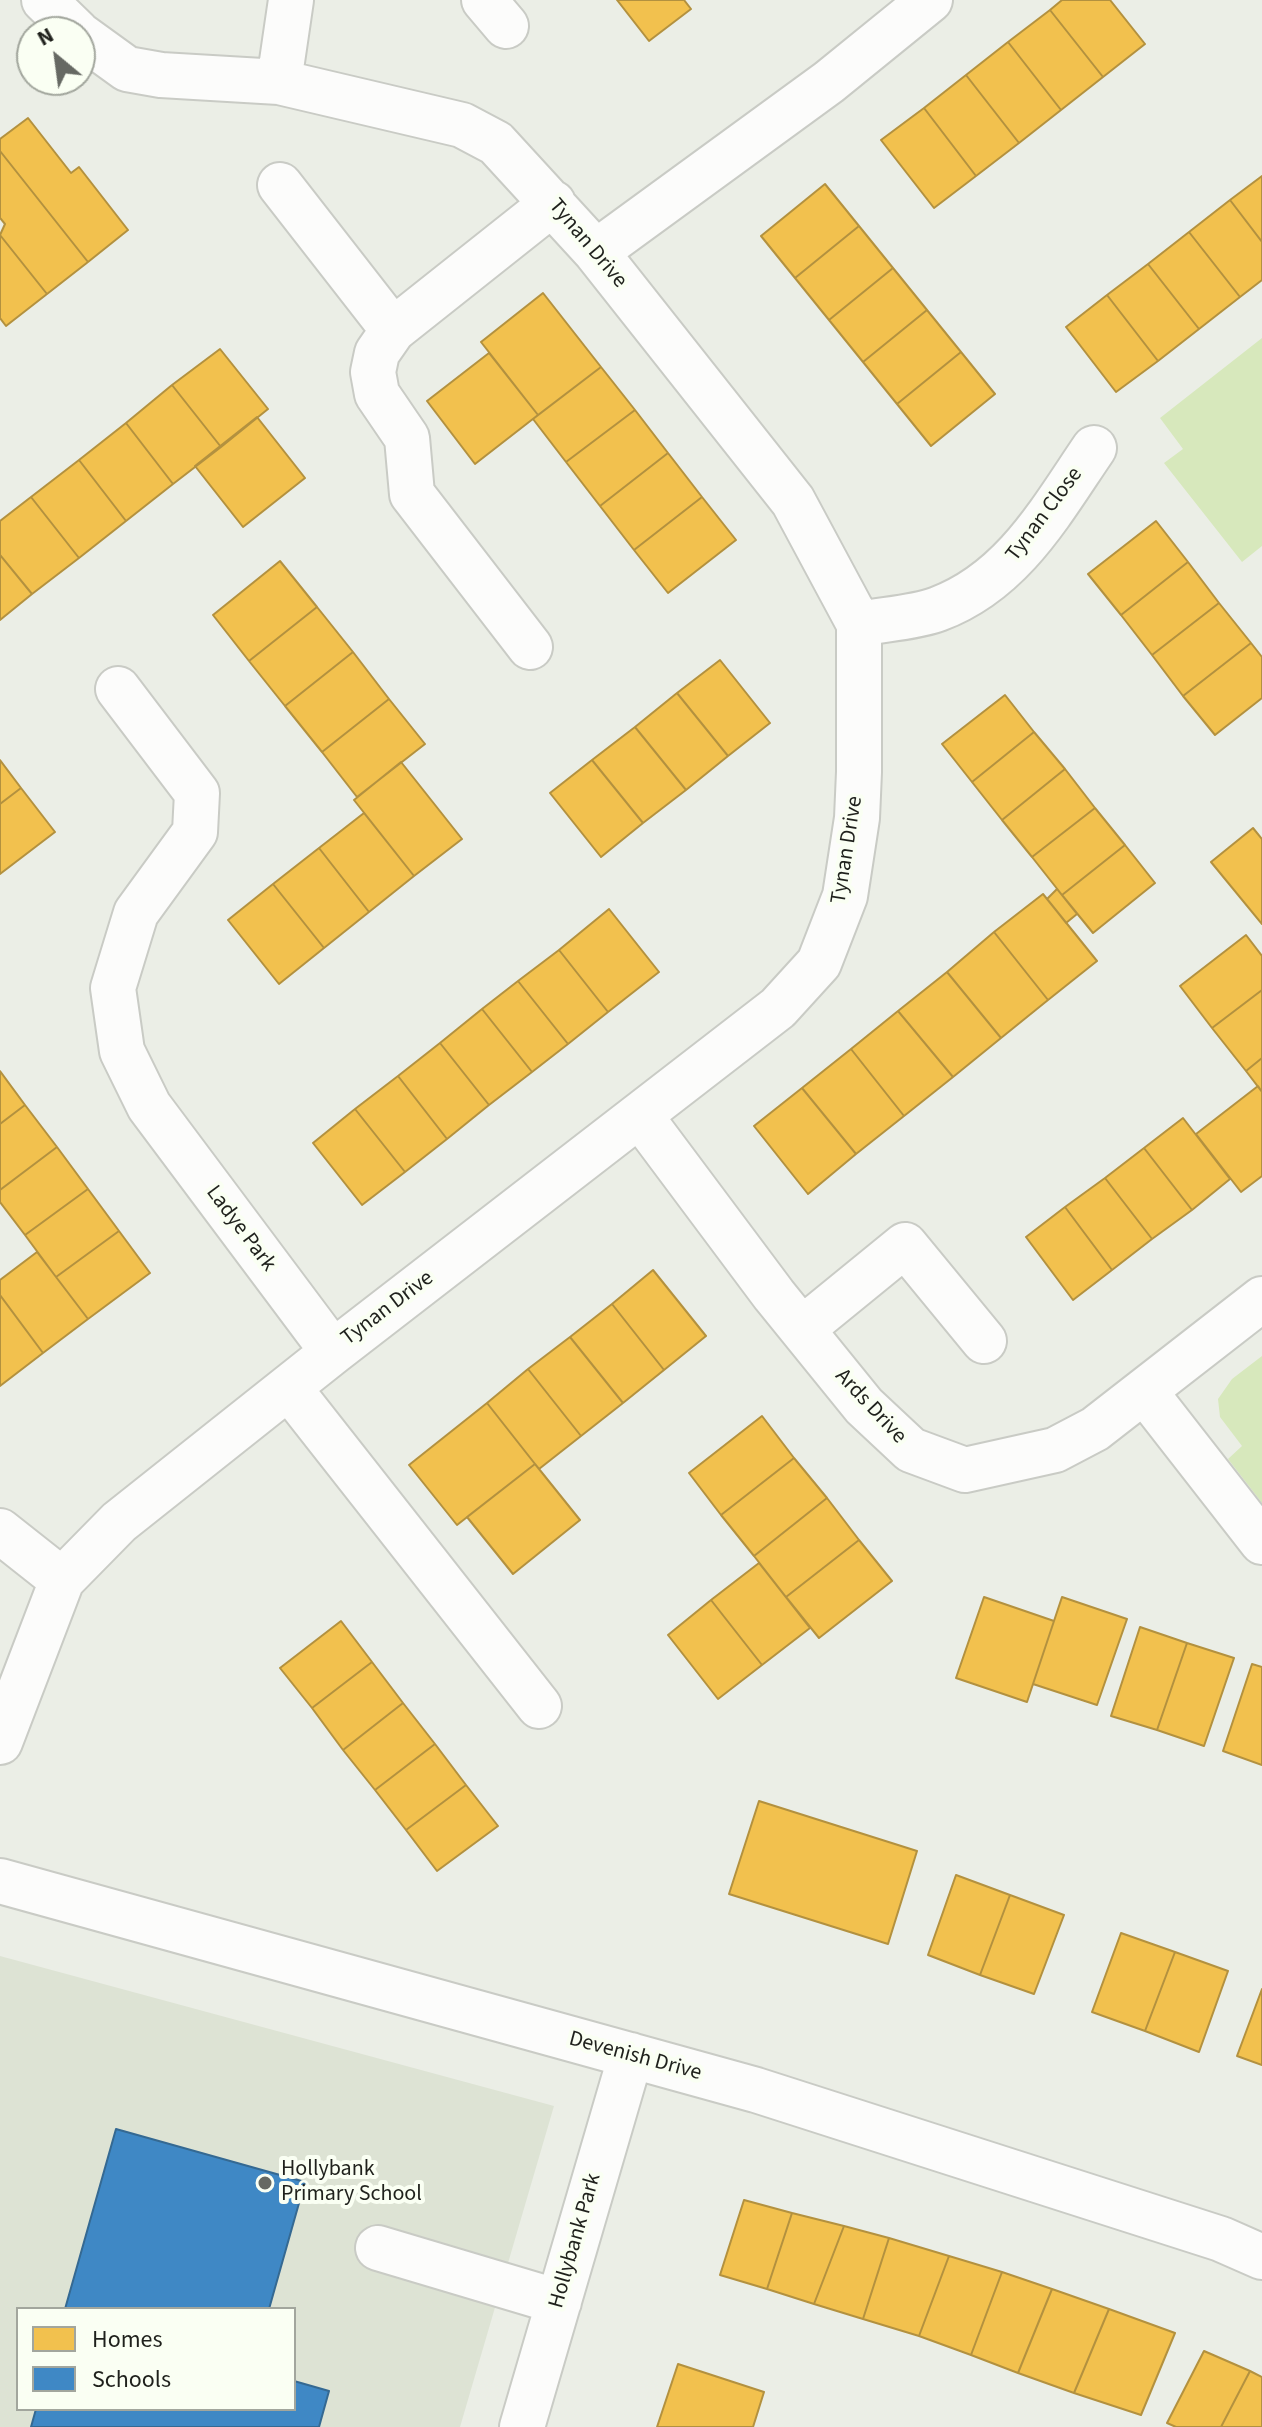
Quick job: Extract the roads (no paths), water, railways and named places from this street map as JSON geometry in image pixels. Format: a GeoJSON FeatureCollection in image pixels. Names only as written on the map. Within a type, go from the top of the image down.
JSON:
{"type":"FeatureCollection","features":[{"type":"Feature","properties":{"kind":"street","name":"Tynan Drive"},"geometry":{"type":"LineString","coordinates":[[44,0],[61,16]]}},
{"type":"Feature","properties":{"kind":"street"},"geometry":{"type":"LineString","coordinates":[[279,82],[291,0]]}},
{"type":"Feature","properties":{"kind":"street"},"geometry":{"type":"LineString","coordinates":[[596,252],[829,82],[930,0]]}},
{"type":"Feature","properties":{"kind":"street","name":"Tynan Drive"},"geometry":{"type":"LineString","coordinates":[[0,1742],[62,1580],[119,1522],[333,1352],[641,1117],[778,1008],[819,963],[845,896],[857,818],[859,624],[793,501],[596,252],[496,143],[462,125],[279,82],[161,75],[127,69],[96,46]]}},
{"type":"Feature","properties":{"kind":"street"},"geometry":{"type":"LineString","coordinates":[[280,185],[393,330]]}},
{"type":"Feature","properties":{"kind":"street"},"geometry":{"type":"LineString","coordinates":[[530,647],[412,494],[407,438],[377,394],[373,372],[377,353],[393,330],[553,203]]}},
{"type":"Feature","properties":{"kind":"street","name":"Tynan Close"},"geometry":{"type":"LineString","coordinates":[[859,624],[937,609],[999,575],[1032,539],[1094,448]]}},
{"type":"Feature","properties":{"kind":"street","name":"Ladye Park"},"geometry":{"type":"LineString","coordinates":[[118,689],[197,793],[195,832],[136,913],[113,988],[122,1051],[149,1106],[333,1352]]}},
{"type":"Feature","properties":{"kind":"street","name":"Ards Drive"},"geometry":{"type":"LineString","coordinates":[[641,1117],[864,1406],[911,1450],[965,1470],[1055,1450],[1095,1429],[1262,1299]]}},
{"type":"Feature","properties":{"kind":"street"},"geometry":{"type":"LineString","coordinates":[[802,1329],[905,1245],[984,1341]]}},
{"type":"Feature","properties":{"kind":"street"},"geometry":{"type":"LineString","coordinates":[[289,1388],[539,1706]]}},
{"type":"Feature","properties":{"kind":"street"},"geometry":{"type":"LineString","coordinates":[[1145,1392],[1262,1542]]}},
{"type":"Feature","properties":{"kind":"street"},"geometry":{"type":"LineString","coordinates":[[0,1531],[62,1580]]}},
{"type":"Feature","properties":{"kind":"street","name":"Devenish Drive"},"geometry":{"type":"LineString","coordinates":[[0,1881],[756,2090],[1221,2239],[1262,2257]]}},
{"type":"Feature","properties":{"kind":"street","name":"Hollybank Park"},"geometry":{"type":"LineString","coordinates":[[522,2427],[631,2055]]}},
{"type":"Feature","properties":{"kind":"street"},"geometry":{"type":"LineString","coordinates":[[378,2248],[559,2302]]}},
{"type":"Feature","properties":{"kind":"place","name":"Hollybank Primary School"},"geometry":{"type":"Point","coordinates":[265,2183]}}]}
